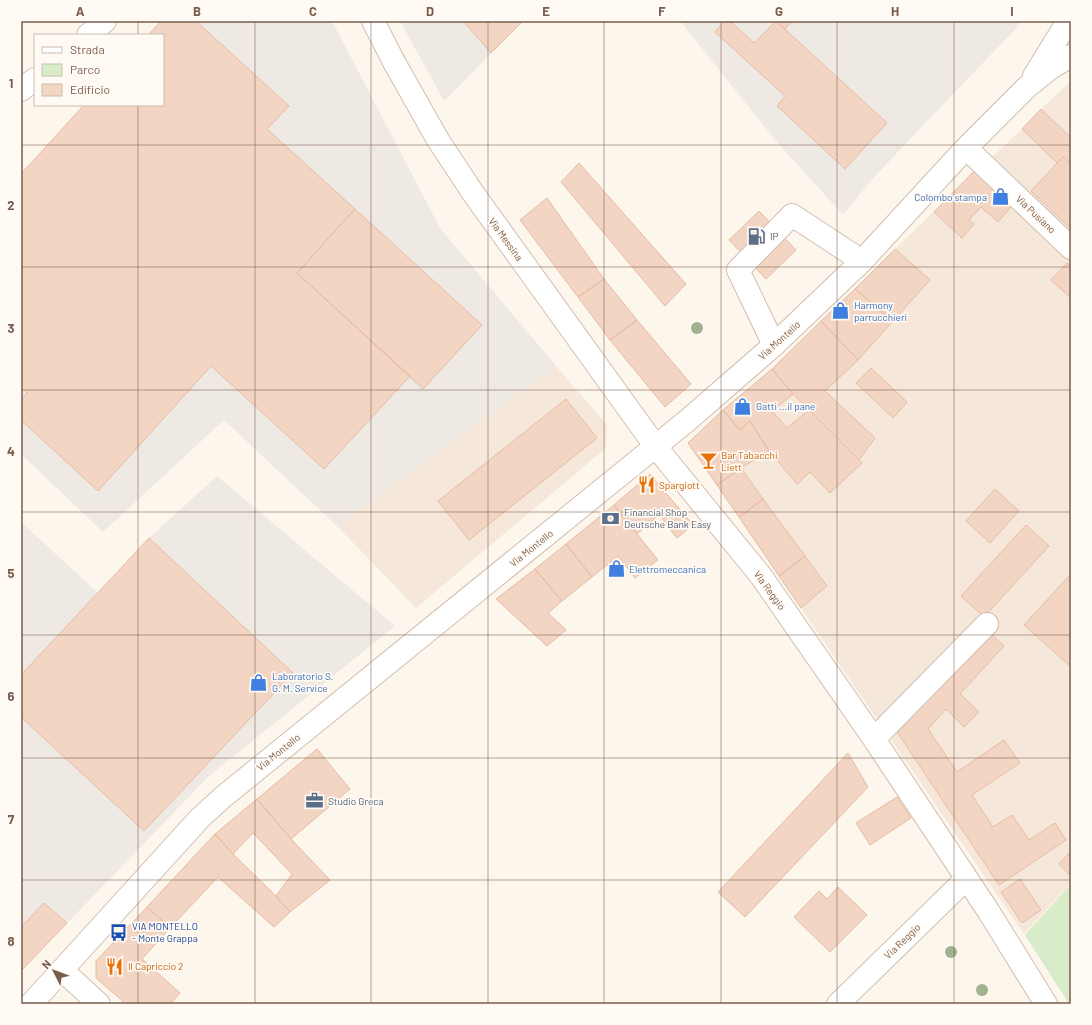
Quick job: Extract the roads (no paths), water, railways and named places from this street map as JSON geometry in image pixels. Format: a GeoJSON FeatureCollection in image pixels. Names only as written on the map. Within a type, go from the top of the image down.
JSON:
{"type":"FeatureCollection","features":[{"type":"Feature","properties":{"kind":"street"},"geometry":{"type":"LineString","coordinates":[[89,34],[105,21]]}},
{"type":"Feature","properties":{"kind":"street","name":"Via Messina"},"geometry":{"type":"LineString","coordinates":[[373,21],[394,62],[438,140],[473,193],[656,447]]}},
{"type":"Feature","properties":{"kind":"street","name":"Via Montello"},"geometry":{"type":"LineString","coordinates":[[1027,87],[1068,21]]}},
{"type":"Feature","properties":{"kind":"street","name":"Via Montello"},"geometry":{"type":"LineString","coordinates":[[31,1004],[200,818],[223,797],[656,447],[774,345],[862,261],[966,148],[1027,87],[1052,67],[1071,56]]}},
{"type":"Feature","properties":{"kind":"street"},"geometry":{"type":"LineString","coordinates":[[21,90],[34,80]]}},
{"type":"Feature","properties":{"kind":"street","name":"Via Pusiano"},"geometry":{"type":"LineString","coordinates":[[966,148],[1071,248]]}},
{"type":"Feature","properties":{"kind":"street"},"geometry":{"type":"LineString","coordinates":[[774,345],[738,270],[792,215],[862,261]]}},
{"type":"Feature","properties":{"kind":"street","name":"Via Reggio"},"geometry":{"type":"LineString","coordinates":[[656,447],[761,576],[874,739],[1046,1004]]}},
{"type":"Feature","properties":{"kind":"street"},"geometry":{"type":"LineString","coordinates":[[874,739],[987,624]]}},
{"type":"Feature","properties":{"kind":"street","name":"Via Reggio"},"geometry":{"type":"LineString","coordinates":[[838,1004],[966,879]]}},
{"type":"Feature","properties":{"kind":"street"},"geometry":{"type":"LineString","coordinates":[[62,970],[99,1004]]}},
{"type":"Feature","properties":{"kind":"place","name":"Colombo stampa"},"geometry":{"type":"Point","coordinates":[1000,197]}},
{"type":"Feature","properties":{"kind":"place","name":"IP"},"geometry":{"type":"Point","coordinates":[757,236]}},
{"type":"Feature","properties":{"kind":"place","name":"Harmony parrucchieri"},"geometry":{"type":"Point","coordinates":[841,311]}},
{"type":"Feature","properties":{"kind":"place","name":"Gatti ...il pane"},"geometry":{"type":"Point","coordinates":[743,406]}},
{"type":"Feature","properties":{"kind":"place","name":"Bar Tabacchi Liett"},"geometry":{"type":"Point","coordinates":[708,461]}},
{"type":"Feature","properties":{"kind":"place","name":"Spargiott"},"geometry":{"type":"Point","coordinates":[646,485]}},
{"type":"Feature","properties":{"kind":"place","name":"Financial Shop Deutsche Bank Easy"},"geometry":{"type":"Point","coordinates":[611,518]}},
{"type":"Feature","properties":{"kind":"place","name":"Elettromeccanica"},"geometry":{"type":"Point","coordinates":[616,569]}},
{"type":"Feature","properties":{"kind":"place","name":"Laboratorio S. G. M. Service"},"geometry":{"type":"Point","coordinates":[259,682]}},
{"type":"Feature","properties":{"kind":"place","name":"Studio Greca"},"geometry":{"type":"Point","coordinates":[315,801]}},
{"type":"Feature","properties":{"kind":"place","name":"VIA MONTELLO ‐ Monte Grappa"},"geometry":{"type":"Point","coordinates":[119,932]}},
{"type":"Feature","properties":{"kind":"place","name":"Il Capriccio 2"},"geometry":{"type":"Point","coordinates":[115,966]}}]}
